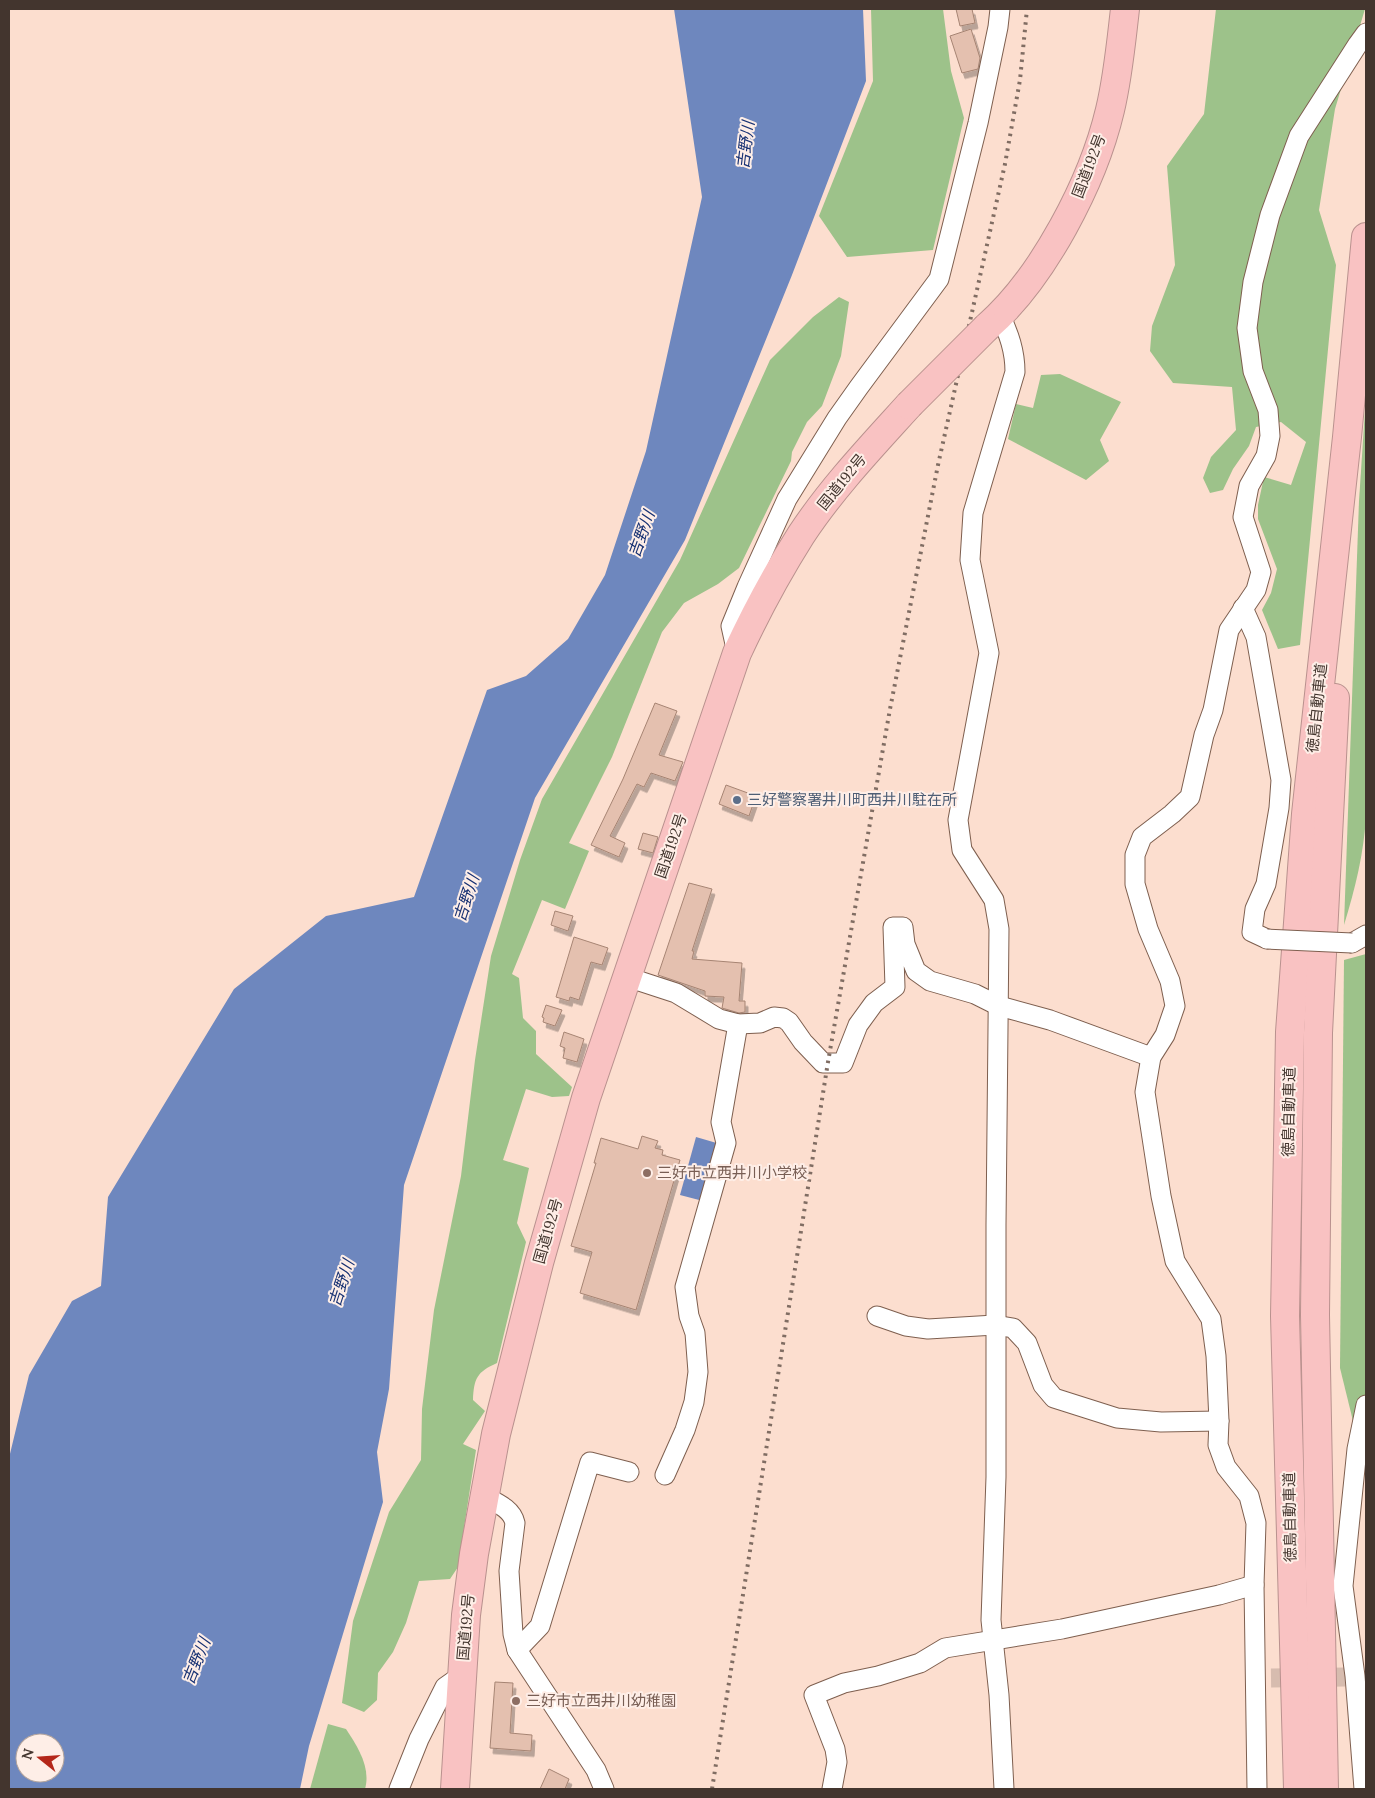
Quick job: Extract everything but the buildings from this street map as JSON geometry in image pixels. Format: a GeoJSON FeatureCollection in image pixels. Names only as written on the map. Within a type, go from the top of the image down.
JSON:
{"type":"FeatureCollection","features":[{"type":"Feature","properties":{"kind":"highway","name":"国道192号"},"geometry":{"type":"LineString","coordinates":[[455,1789],[466,1615],[474,1554],[496,1434],[539,1263],[586,1098],[738,653],[757,611],[802,534],[859,460],[909,405],[994,321],[1031,278],[1059,234],[1083,186],[1109,112],[1119,60],[1125,9]]}},
{"type":"Feature","properties":{"kind":"highway","name":"徳島自動車道"},"geometry":{"type":"LineString","coordinates":[[1298,1789],[1285,1316],[1290,1032],[1306,814],[1347,437],[1366,237]]}},
{"type":"Feature","properties":{"kind":"highway","name":"徳島自動車道"},"geometry":{"type":"LineString","coordinates":[[1324,1789],[1315,1315],[1318,1032],[1347,437]]}},
{"type":"Feature","properties":{"kind":"street"},"geometry":{"type":"LineString","coordinates":[[738,653],[731,626],[746,587],[787,499],[853,394],[939,279],[978,123],[1000,9]]}},
{"type":"Feature","properties":{"kind":"street"},"geometry":{"type":"LineString","coordinates":[[1256,1789],[1263,1678],[1254,1585],[1256,1523],[1249,1496],[1226,1467],[1220,1452],[1218,1445],[1219,1420],[1216,1356],[1211,1319],[1175,1261],[1161,1196],[1144,1092],[1151,1057],[1165,1035],[1175,1006],[1170,981],[1148,929],[1135,884],[1135,855],[1142,837],[1172,814],[1190,797],[1204,735],[1213,710],[1229,630],[1256,590],[1260,572],[1243,517],[1248,486],[1266,456],[1270,436],[1268,410],[1253,371],[1247,328],[1253,282],[1270,215],[1299,136],[1366,33]]}},
{"type":"Feature","properties":{"kind":"street"},"geometry":{"type":"LineString","coordinates":[[994,321],[1012,345],[1015,356],[1015,372],[973,513],[970,560],[989,653],[958,820],[962,850],[994,900],[999,929],[995,1325],[996,1478],[991,1620],[999,1695],[1004,1789]]}},
{"type":"Feature","properties":{"kind":"street"},"geometry":{"type":"LineString","coordinates":[[1243,608],[1256,638],[1281,780],[1279,808],[1266,884],[1256,909],[1252,932],[1267,939],[1359,939]]}},
{"type":"Feature","properties":{"kind":"street"},"geometry":{"type":"LineString","coordinates":[[627,977],[676,993],[719,1019],[738,1024],[760,1023],[774,1017],[782,1018],[789,1022],[803,1042],[823,1063],[843,1064],[858,1025],[874,1003],[895,987],[893,927],[902,927],[905,944],[916,970],[921,977],[930,982],[975,994],[999,1006],[1050,1020],[1151,1057]]}},
{"type":"Feature","properties":{"kind":"street"},"geometry":{"type":"LineString","coordinates":[[664,1476],[685,1430],[694,1402],[698,1372],[695,1333],[689,1316],[685,1287],[726,1143],[721,1122],[738,1024]]}},
{"type":"Feature","properties":{"kind":"street"},"geometry":{"type":"LineString","coordinates":[[878,1316],[906,1326],[928,1329],[995,1325],[1013,1328],[1028,1343],[1043,1385],[1054,1398],[1117,1418],[1161,1422],[1219,1420]]}},
{"type":"Feature","properties":{"kind":"street"},"geometry":{"type":"LineString","coordinates":[[1364,1789],[1350,1677],[1343,1586],[1357,1449],[1366,1405]]}},
{"type":"Feature","properties":{"kind":"street"},"geometry":{"type":"LineString","coordinates":[[517,1650],[540,1626],[590,1462],[629,1472]]}},
{"type":"Feature","properties":{"kind":"street"},"geometry":{"type":"LineString","coordinates":[[484,1496],[506,1509],[513,1516],[515,1523],[509,1571],[513,1634],[517,1650],[596,1770],[604,1789]]}},
{"type":"Feature","properties":{"kind":"street"},"geometry":{"type":"LineString","coordinates":[[832,1789],[836,1762],[835,1749],[814,1695],[844,1683],[878,1676],[920,1663],[945,1648],[1062,1629],[1219,1595],[1254,1585]]}},
{"type":"Feature","properties":{"kind":"street"},"geometry":{"type":"LineString","coordinates":[[400,1789],[419,1738],[445,1687],[462,1675]]}},
{"type":"Feature","properties":{"kind":"green space"},"geometry":{"type":"Polygon","coordinates":[[[871,9],[943,9],[951,71],[964,118],[933,250],[847,257],[819,216],[873,81],[871,9]]]}},
{"type":"Feature","properties":{"kind":"green space"},"geometry":{"type":"Polygon","coordinates":[[[1216,9],[1365,9],[1335,109],[1319,210],[1336,265],[1300,645],[1278,649],[1262,610],[1271,593],[1277,569],[1258,519],[1258,505],[1264,477],[1291,485],[1306,442],[1281,422],[1256,427],[1249,446],[1233,469],[1223,490],[1210,493],[1203,478],[1211,457],[1236,430],[1232,387],[1173,383],[1150,351],[1152,326],[1175,265],[1167,166],[1204,114],[1216,9]]]}},
{"type":"Feature","properties":{"kind":"green space"},"geometry":{"type":"Polygon","coordinates":[[[839,297],[849,302],[841,356],[822,406],[807,422],[792,452],[791,461],[739,568],[718,584],[684,603],[662,632],[612,757],[569,843],[589,851],[565,909],[542,900],[512,974],[519,978],[523,1018],[536,1031],[536,1054],[572,1087],[569,1096],[552,1097],[526,1089],[503,1160],[529,1168],[517,1223],[526,1242],[497,1363],[481,1373],[474,1386],[473,1400],[485,1411],[463,1444],[476,1450],[458,1567],[450,1579],[419,1581],[406,1623],[393,1652],[378,1673],[377,1700],[364,1712],[342,1703],[353,1621],[389,1512],[421,1460],[422,1409],[434,1310],[461,1176],[475,1060],[491,956],[520,860],[542,799],[680,560],[770,360],[813,317],[839,297]]]}},
{"type":"Feature","properties":{"kind":"green space"},"geometry":{"type":"Polygon","coordinates":[[[1060,374],[1121,402],[1100,440],[1109,461],[1086,480],[1008,439],[1016,404],[1033,408],[1041,375],[1060,374]]]}},
{"type":"Feature","properties":{"kind":"green space"},"geometry":{"type":"Polygon","coordinates":[[[1366,395],[1366,816],[1358,871],[1344,925],[1359,501],[1366,395]]]}},
{"type":"Feature","properties":{"kind":"green space"},"geometry":{"type":"Polygon","coordinates":[[[1366,954],[1366,1474],[1340,1368],[1344,960],[1366,954]]]}},
{"type":"Feature","properties":{"kind":"green space"},"geometry":{"type":"Polygon","coordinates":[[[328,1724],[346,1729],[355,1743],[365,1766],[365,1789],[310,1789],[328,1724]]]}},
{"type":"Feature","properties":{"kind":"water","name":"吉野川"},"geometry":{"type":"Polygon","coordinates":[[[674,9],[863,9],[866,81],[792,275],[685,540],[535,798],[404,1185],[389,1389],[377,1452],[383,1502],[309,1746],[300,1789],[9,1789],[9,1458],[29,1375],[72,1301],[101,1286],[108,1197],[234,989],[326,916],[414,897],[487,690],[526,676],[568,639],[605,575],[646,451],[702,197],[674,9]]]}},
{"type":"Feature","properties":{"kind":"water"},"geometry":{"type":"Polygon","coordinates":[[[696,1137],[720,1144],[703,1201],[680,1195],[696,1137]]]}},
{"type":"Feature","properties":{"kind":"tunnel"},"geometry":{"type":"LineString","coordinates":[[1271,1678],[1345,1677]]}},
{"type":"Feature","properties":{"kind":"railway"},"geometry":{"type":"LineString","coordinates":[[712,1789],[828,1062],[890,709],[938,465],[1005,164],[1020,80],[1027,9]]}},
{"type":"Feature","properties":{"kind":"place","name":"三好警察署井川町西井川駐在所"},"geometry":{"type":"Point","coordinates":[737,800]}},
{"type":"Feature","properties":{"kind":"place","name":"三好市立西井川小学校"},"geometry":{"type":"Point","coordinates":[647,1173]}},
{"type":"Feature","properties":{"kind":"place","name":"三好市立西井川幼稚園"},"geometry":{"type":"Point","coordinates":[516,1701]}}]}
